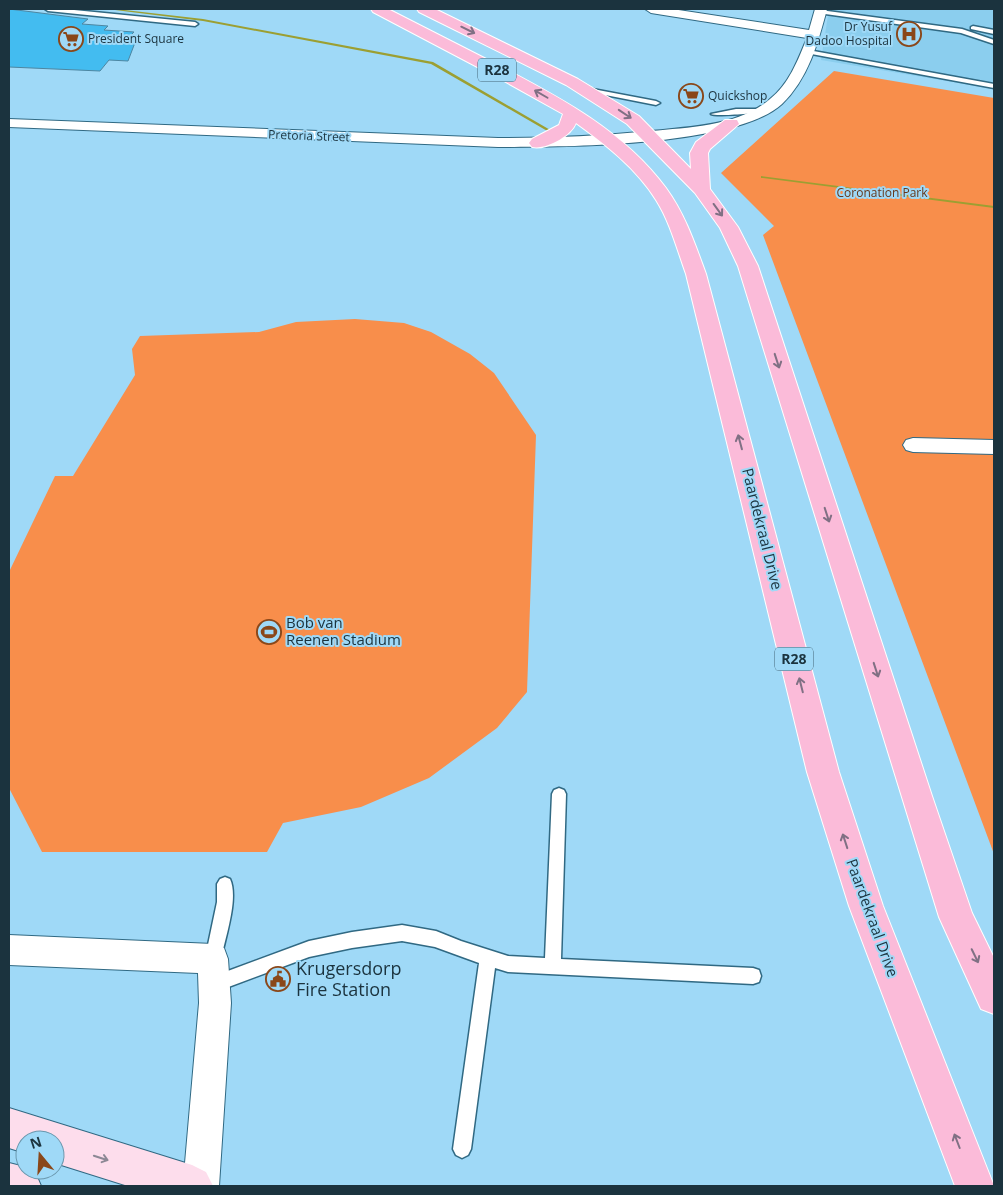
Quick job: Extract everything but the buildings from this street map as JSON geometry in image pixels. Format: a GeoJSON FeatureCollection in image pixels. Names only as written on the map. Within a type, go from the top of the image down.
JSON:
{"type":"FeatureCollection","features":[{"type":"Feature","properties":{"kind":"main road","name":"Paardekraal Drive"},"geometry":{"type":"LineString","coordinates":[[378,9],[572,111],[622,150],[659,192],[683,236],[696,274],[823,772],[866,906],[975,1186]]}},
{"type":"Feature","properties":{"kind":"main road","name":"R28"},"geometry":{"type":"LineString","coordinates":[[424,9],[585,89],[634,120],[701,189],[729,227],[748,266],[956,917],[994,996]]}},
{"type":"Feature","properties":{"kind":"main road"},"geometry":{"type":"LineString","coordinates":[[538,143],[566,127],[572,111]]}},
{"type":"Feature","properties":{"kind":"main road"},"geometry":{"type":"LineString","coordinates":[[701,189],[700,153],[702,146],[731,124]]}},
{"type":"Feature","properties":{"kind":"main road"},"geometry":{"type":"LineString","coordinates":[[65,1146],[192,1186]]}},
{"type":"Feature","properties":{"kind":"main road"},"geometry":{"type":"LineString","coordinates":[[9,1183],[21,1186]]}},
{"type":"Feature","properties":{"kind":"street"},"geometry":{"type":"LineString","coordinates":[[651,9],[814,35]]}},
{"type":"Feature","properties":{"kind":"street","name":"Pretoria Street"},"geometry":{"type":"LineString","coordinates":[[9,123],[423,141],[538,143],[610,141],[649,136],[731,124],[762,111],[783,94],[808,52],[824,10]]}},
{"type":"Feature","properties":{"kind":"street"},"geometry":{"type":"LineString","coordinates":[[913,445],[994,447]]}},
{"type":"Feature","properties":{"kind":"street"},"geometry":{"type":"LineString","coordinates":[[9,950],[214,971],[216,1003],[201,1186]]}},
{"type":"Feature","properties":{"kind":"lane"},"geometry":{"type":"LineString","coordinates":[[48,9],[195,24]]}},
{"type":"Feature","properties":{"kind":"lane"},"geometry":{"type":"LineString","coordinates":[[824,10],[994,32]]}},
{"type":"Feature","properties":{"kind":"lane"},"geometry":{"type":"LineString","coordinates":[[824,10],[962,31],[994,42]]}},
{"type":"Feature","properties":{"kind":"lane"},"geometry":{"type":"LineString","coordinates":[[808,52],[994,86]]}},
{"type":"Feature","properties":{"kind":"lane"},"geometry":{"type":"LineString","coordinates":[[585,89],[656,103]]}},
{"type":"Feature","properties":{"kind":"lane"},"geometry":{"type":"LineString","coordinates":[[715,114],[736,111],[762,111]]}},
{"type":"Feature","properties":{"kind":"lane"},"geometry":{"type":"LineString","coordinates":[[553,966],[559,794]]}},
{"type":"Feature","properties":{"kind":"lane"},"geometry":{"type":"LineString","coordinates":[[226,884],[214,971],[352,940],[402,933],[436,940],[508,964],[753,976]]}},
{"type":"Feature","properties":{"kind":"lane"},"geometry":{"type":"LineString","coordinates":[[462,1149],[488,958]]}},
{"type":"Feature","properties":{"kind":"shaded area","name":"Dr Yusuf Dadoo Hospital"},"geometry":{"type":"Polygon","coordinates":[[[829,9],[994,9],[994,89],[821,60],[829,9]]]}},
{"type":"Feature","properties":{"kind":"green space","name":"Coronation Park"},"geometry":{"type":"Polygon","coordinates":[[[834,71],[994,98],[994,854],[763,235],[774,226],[721,173],[834,71]]]}},
{"type":"Feature","properties":{"kind":"green space","name":"Bob van Reenen Stadium"},"geometry":{"type":"Polygon","coordinates":[[[355,319],[404,323],[431,332],[470,354],[494,373],[536,435],[527,692],[497,728],[429,778],[361,807],[283,823],[267,852],[42,852],[9,788],[9,572],[55,476],[73,476],[135,375],[132,349],[140,336],[259,332],[296,322],[355,319]]]}},
{"type":"Feature","properties":{"kind":"waterway"},"geometry":{"type":"LineString","coordinates":[[109,9],[203,20],[432,63],[550,131]]}},
{"type":"Feature","properties":{"kind":"waterway"},"geometry":{"type":"LineString","coordinates":[[763,177],[994,207]]}},
{"type":"Feature","properties":{"kind":"place","name":"Dr Yusuf Dadoo Hospital"},"geometry":{"type":"Point","coordinates":[909,34]}},
{"type":"Feature","properties":{"kind":"place","name":"President Square"},"geometry":{"type":"Point","coordinates":[71,39]}},
{"type":"Feature","properties":{"kind":"place","name":"Quickshop"},"geometry":{"type":"Point","coordinates":[691,96]}},
{"type":"Feature","properties":{"kind":"place","name":"Bob van Reenen Stadium"},"geometry":{"type":"Point","coordinates":[269,632]}},
{"type":"Feature","properties":{"kind":"place","name":"Krugersdorp Fire Station"},"geometry":{"type":"Point","coordinates":[278,979]}}]}
